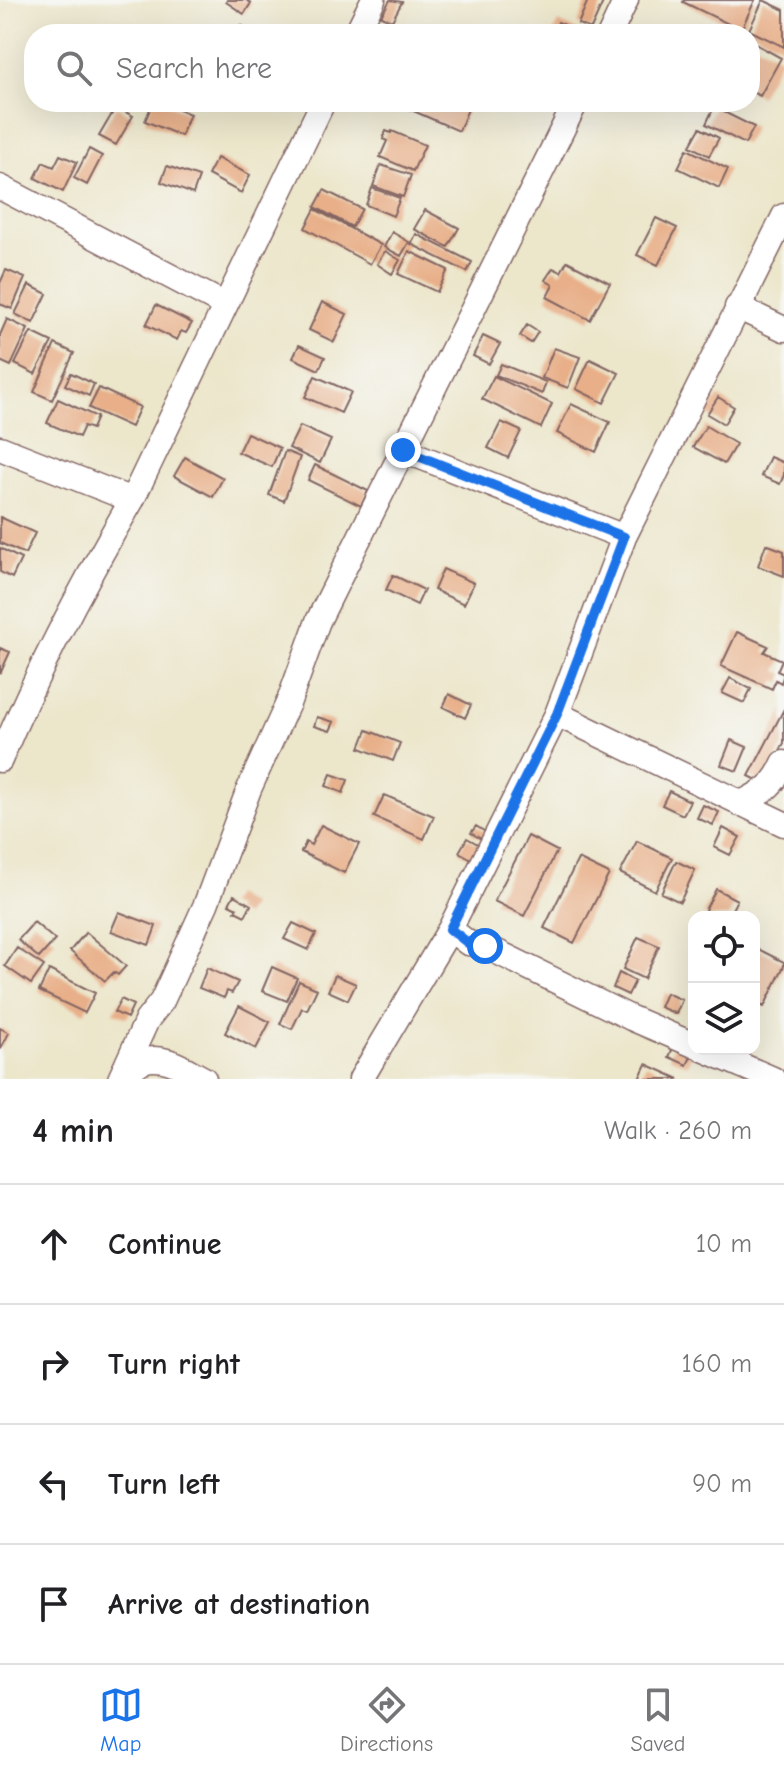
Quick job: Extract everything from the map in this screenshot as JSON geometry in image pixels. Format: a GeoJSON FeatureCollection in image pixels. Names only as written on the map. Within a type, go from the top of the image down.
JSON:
{"type":"FeatureCollection","features":[{"type":"Feature","properties":{"kind":"street"},"geometry":{"type":"LineString","coordinates":[[361,24],[373,0]]}},
{"type":"Feature","properties":{"kind":"street"},"geometry":{"type":"LineString","coordinates":[[615,24],[626,0]]}},
{"type":"Feature","properties":{"kind":"street"},"geometry":{"type":"LineString","coordinates":[[0,760],[14,727],[10,703],[132,500],[318,112]]}},
{"type":"Feature","properties":{"kind":"street"},"geometry":{"type":"LineString","coordinates":[[122,1079],[147,1020],[162,1001],[206,904],[249,789],[289,701],[318,621],[571,112]]}},
{"type":"Feature","properties":{"kind":"street"},"geometry":{"type":"LineString","coordinates":[[0,187],[225,305]]}},
{"type":"Feature","properties":{"kind":"street"},"geometry":{"type":"LineString","coordinates":[[361,1079],[450,929],[557,714],[624,537],[784,216]]}},
{"type":"Feature","properties":{"kind":"street"},"geometry":{"type":"LineString","coordinates":[[737,307],[784,329]]}},
{"type":"Feature","properties":{"kind":"street"},"geometry":{"type":"LineString","coordinates":[[0,448],[132,500]]}},
{"type":"Feature","properties":{"kind":"street"},"geometry":{"type":"LineString","coordinates":[[403,450],[624,537]]}},
{"type":"Feature","properties":{"kind":"street"},"geometry":{"type":"LineString","coordinates":[[557,714],[784,824]]}},
{"type":"Feature","properties":{"kind":"street"},"geometry":{"type":"LineString","coordinates":[[740,804],[776,780],[784,763]]}},
{"type":"Feature","properties":{"kind":"street"},"geometry":{"type":"LineString","coordinates":[[450,929],[468,943],[485,946],[688,1042]]}},
{"type":"Feature","properties":{"kind":"street"},"geometry":{"type":"LineString","coordinates":[[147,1020],[166,1059]]}},
{"type":"Feature","properties":{"kind":"street"},"geometry":{"type":"LineString","coordinates":[[717,1055],[773,1079]]}},
{"type":"Feature","properties":{"kind":"street"},"geometry":{"type":"LineString","coordinates":[[122,1079],[145,1060],[166,1059],[204,1079]]}},
{"type":"Feature","properties":{"kind":"building"},"geometry":{"type":"Polygon","coordinates":[[[227,0],[246,0],[251,3],[244,14],[227,0]]]}},
{"type":"Feature","properties":{"kind":"building"},"geometry":{"type":"Polygon","coordinates":[[[390,0],[402,2],[392,21],[381,16],[390,0]]]}},
{"type":"Feature","properties":{"kind":"building"},"geometry":{"type":"Polygon","coordinates":[[[588,0],[604,0],[593,24],[578,24],[588,0]]]}},
{"type":"Feature","properties":{"kind":"building"},"geometry":{"type":"Polygon","coordinates":[[[755,0],[744,24],[729,24],[683,2],[755,0]]]}},
{"type":"Feature","properties":{"kind":"building"},"geometry":{"type":"Polygon","coordinates":[[[763,0],[784,10],[784,47],[760,35],[760,24],[752,24],[763,0]]]}},
{"type":"Feature","properties":{"kind":"building"},"geometry":{"type":"Polygon","coordinates":[[[760,46],[781,58],[760,96],[760,46]]]}},
{"type":"Feature","properties":{"kind":"building"},"geometry":{"type":"Polygon","coordinates":[[[113,112],[125,112],[133,116],[116,145],[99,136],[113,112]]]}},
{"type":"Feature","properties":{"kind":"building"},"geometry":{"type":"Polygon","coordinates":[[[149,112],[190,114],[181,136],[145,121],[149,112]]]}},
{"type":"Feature","properties":{"kind":"building"},"geometry":{"type":"Polygon","coordinates":[[[416,112],[467,112],[459,131],[416,112]]]}},
{"type":"Feature","properties":{"kind":"building"},"geometry":{"type":"Polygon","coordinates":[[[712,112],[724,112],[754,127],[745,144],[706,124],[712,112]]]}},
{"type":"Feature","properties":{"kind":"building"},"geometry":{"type":"Polygon","coordinates":[[[700,128],[719,138],[709,156],[690,146],[700,128]]]}},
{"type":"Feature","properties":{"kind":"building"},"geometry":{"type":"Polygon","coordinates":[[[386,131],[425,145],[413,171],[380,157],[387,141],[383,139],[386,131]]]}},
{"type":"Feature","properties":{"kind":"building"},"geometry":{"type":"Polygon","coordinates":[[[89,149],[102,156],[87,185],[74,178],[89,149]]]}},
{"type":"Feature","properties":{"kind":"building"},"geometry":{"type":"Polygon","coordinates":[[[687,149],[728,169],[719,188],[678,168],[687,149]]]}},
{"type":"Feature","properties":{"kind":"building"},"geometry":{"type":"Polygon","coordinates":[[[60,155],[77,162],[63,192],[35,178],[43,162],[54,167],[60,155]]]}},
{"type":"Feature","properties":{"kind":"building"},"geometry":{"type":"Polygon","coordinates":[[[217,158],[250,175],[241,193],[208,175],[217,158]]]}},
{"type":"Feature","properties":{"kind":"building"},"geometry":{"type":"Polygon","coordinates":[[[381,165],[411,175],[403,197],[373,186],[381,165]]]}},
{"type":"Feature","properties":{"kind":"building"},"geometry":{"type":"Polygon","coordinates":[[[167,166],[199,177],[193,194],[161,182],[167,166]]]}},
{"type":"Feature","properties":{"kind":"building"},"geometry":{"type":"Polygon","coordinates":[[[372,188],[400,198],[393,216],[366,205],[372,188]]]}},
{"type":"Feature","properties":{"kind":"building"},"geometry":{"type":"Polygon","coordinates":[[[324,190],[362,209],[352,227],[315,207],[324,190]]]}},
{"type":"Feature","properties":{"kind":"building"},"geometry":{"type":"Polygon","coordinates":[[[315,209],[381,245],[370,264],[305,228],[315,209]]]}},
{"type":"Feature","properties":{"kind":"building"},"geometry":{"type":"Polygon","coordinates":[[[425,210],[459,228],[448,247],[414,229],[425,210]]]}},
{"type":"Feature","properties":{"kind":"building"},"geometry":{"type":"Polygon","coordinates":[[[656,218],[677,228],[658,265],[637,255],[656,218]]]}},
{"type":"Feature","properties":{"kind":"building"},"geometry":{"type":"Polygon","coordinates":[[[392,232],[409,242],[401,256],[384,247],[392,232]]]}},
{"type":"Feature","properties":{"kind":"building"},"geometry":{"type":"Polygon","coordinates":[[[416,234],[472,262],[467,272],[411,244],[416,234]]]}},
{"type":"Feature","properties":{"kind":"building"},"geometry":{"type":"Polygon","coordinates":[[[385,251],[400,260],[392,274],[377,264],[385,251]]]}},
{"type":"Feature","properties":{"kind":"building"},"geometry":{"type":"Polygon","coordinates":[[[409,251],[448,270],[437,292],[398,274],[409,251]]]}},
{"type":"Feature","properties":{"kind":"building"},"geometry":{"type":"Polygon","coordinates":[[[567,261],[610,283],[590,320],[547,297],[553,285],[545,280],[553,268],[561,272],[567,261]]]}},
{"type":"Feature","properties":{"kind":"building"},"geometry":{"type":"Polygon","coordinates":[[[6,270],[25,278],[12,309],[0,304],[0,283],[6,270]]]}},
{"type":"Feature","properties":{"kind":"building"},"geometry":{"type":"Polygon","coordinates":[[[29,285],[47,294],[33,323],[15,314],[29,285]]]}},
{"type":"Feature","properties":{"kind":"building"},"geometry":{"type":"Polygon","coordinates":[[[322,302],[347,314],[334,342],[309,330],[322,302]]]}},
{"type":"Feature","properties":{"kind":"building"},"geometry":{"type":"Polygon","coordinates":[[[156,305],[192,323],[186,333],[181,331],[177,340],[146,325],[156,305]]]}},
{"type":"Feature","properties":{"kind":"building"},"geometry":{"type":"Polygon","coordinates":[[[7,319],[28,329],[11,366],[0,361],[0,335],[7,319]]]}},
{"type":"Feature","properties":{"kind":"building"},"geometry":{"type":"Polygon","coordinates":[[[527,325],[538,332],[531,343],[520,336],[527,325]]]}},
{"type":"Feature","properties":{"kind":"building"},"geometry":{"type":"Polygon","coordinates":[[[31,332],[52,342],[35,374],[15,364],[31,332]]]}},
{"type":"Feature","properties":{"kind":"building"},"geometry":{"type":"Polygon","coordinates":[[[483,336],[500,344],[489,364],[473,356],[483,336]]]}},
{"type":"Feature","properties":{"kind":"building"},"geometry":{"type":"Polygon","coordinates":[[[55,344],[74,353],[52,400],[34,392],[55,344]]]}},
{"type":"Feature","properties":{"kind":"building"},"geometry":{"type":"Polygon","coordinates":[[[299,345],[325,357],[319,370],[293,358],[299,345]]]}},
{"type":"Feature","properties":{"kind":"building"},"geometry":{"type":"Polygon","coordinates":[[[554,348],[580,357],[568,388],[542,378],[554,348]]]}},
{"type":"Feature","properties":{"kind":"building"},"geometry":{"type":"Polygon","coordinates":[[[590,359],[619,373],[604,403],[576,389],[590,359]]]}},
{"type":"Feature","properties":{"kind":"building"},"geometry":{"type":"Polygon","coordinates":[[[501,364],[546,382],[542,394],[496,375],[501,364]]]}},
{"type":"Feature","properties":{"kind":"building"},"geometry":{"type":"Polygon","coordinates":[[[71,373],[94,384],[89,396],[65,385],[71,373]]]}},
{"type":"Feature","properties":{"kind":"building"},"geometry":{"type":"Polygon","coordinates":[[[315,376],[351,392],[341,413],[305,397],[315,376]]]}},
{"type":"Feature","properties":{"kind":"building"},"geometry":{"type":"Polygon","coordinates":[[[494,376],[552,404],[541,428],[482,399],[494,376]]]}},
{"type":"Feature","properties":{"kind":"building"},"geometry":{"type":"Polygon","coordinates":[[[99,388],[140,407],[131,427],[89,408],[99,388]]]}},
{"type":"Feature","properties":{"kind":"building"},"geometry":{"type":"Polygon","coordinates":[[[718,397],[734,407],[724,424],[707,414],[718,397]]]}},
{"type":"Feature","properties":{"kind":"building"},"geometry":{"type":"Polygon","coordinates":[[[58,399],[97,417],[92,429],[84,426],[79,437],[47,423],[58,399]]]}},
{"type":"Feature","properties":{"kind":"building"},"geometry":{"type":"Polygon","coordinates":[[[571,404],[610,422],[596,452],[557,433],[571,404]]]}},
{"type":"Feature","properties":{"kind":"building"},"geometry":{"type":"Polygon","coordinates":[[[501,422],[521,431],[508,458],[488,448],[501,422]]]}},
{"type":"Feature","properties":{"kind":"building"},"geometry":{"type":"Polygon","coordinates":[[[300,426],[331,440],[320,463],[289,448],[300,426]]]}},
{"type":"Feature","properties":{"kind":"building"},"geometry":{"type":"Polygon","coordinates":[[[706,426],[736,444],[724,464],[693,447],[706,426]]]}},
{"type":"Feature","properties":{"kind":"building"},"geometry":{"type":"Polygon","coordinates":[[[247,433],[280,448],[272,467],[238,452],[247,433]]]}},
{"type":"Feature","properties":{"kind":"building"},"geometry":{"type":"Polygon","coordinates":[[[285,451],[300,457],[284,501],[269,495],[285,451]]]}},
{"type":"Feature","properties":{"kind":"building"},"geometry":{"type":"Polygon","coordinates":[[[185,457],[223,478],[213,497],[174,476],[185,457]]]}},
{"type":"Feature","properties":{"kind":"building"},"geometry":{"type":"Polygon","coordinates":[[[770,457],[784,463],[780,484],[761,476],[770,457]]]}},
{"type":"Feature","properties":{"kind":"building"},"geometry":{"type":"Polygon","coordinates":[[[315,465],[368,491],[361,506],[308,480],[315,465]]]}},
{"type":"Feature","properties":{"kind":"building"},"geometry":{"type":"Polygon","coordinates":[[[0,517],[35,533],[25,554],[0,543],[0,517]]]}},
{"type":"Feature","properties":{"kind":"building"},"geometry":{"type":"Polygon","coordinates":[[[766,544],[784,551],[784,576],[758,566],[766,544]]]}},
{"type":"Feature","properties":{"kind":"building"},"geometry":{"type":"Polygon","coordinates":[[[0,548],[21,559],[12,578],[0,572],[0,548]]]}},
{"type":"Feature","properties":{"kind":"building"},"geometry":{"type":"Polygon","coordinates":[[[443,569],[474,583],[464,604],[434,590],[443,569]]]}},
{"type":"Feature","properties":{"kind":"building"},"geometry":{"type":"Polygon","coordinates":[[[393,575],[424,590],[417,605],[386,590],[393,575]]]}},
{"type":"Feature","properties":{"kind":"building"},"geometry":{"type":"Polygon","coordinates":[[[737,632],[768,646],[764,652],[782,660],[777,671],[784,674],[781,683],[776,680],[772,689],[721,666],[737,632]]]}},
{"type":"Feature","properties":{"kind":"building"},"geometry":{"type":"Polygon","coordinates":[[[0,648],[10,652],[0,674],[0,648]]]}},
{"type":"Feature","properties":{"kind":"building"},"geometry":{"type":"Polygon","coordinates":[[[730,678],[751,689],[744,703],[722,693],[730,678]]]}},
{"type":"Feature","properties":{"kind":"building"},"geometry":{"type":"Polygon","coordinates":[[[449,694],[471,705],[465,718],[443,707],[449,694]]]}},
{"type":"Feature","properties":{"kind":"building"},"geometry":{"type":"Polygon","coordinates":[[[784,709],[784,743],[763,783],[749,776],[784,709]]]}},
{"type":"Feature","properties":{"kind":"building"},"geometry":{"type":"Polygon","coordinates":[[[317,717],[334,722],[330,731],[314,726],[317,717]]]}},
{"type":"Feature","properties":{"kind":"building"},"geometry":{"type":"Polygon","coordinates":[[[367,730],[400,743],[393,761],[360,748],[367,730]]]}},
{"type":"Feature","properties":{"kind":"building"},"geometry":{"type":"Polygon","coordinates":[[[731,740],[747,747],[737,771],[721,765],[731,740]]]}},
{"type":"Feature","properties":{"kind":"building"},"geometry":{"type":"Polygon","coordinates":[[[331,774],[348,780],[343,793],[326,786],[331,774]]]}},
{"type":"Feature","properties":{"kind":"building"},"geometry":{"type":"Polygon","coordinates":[[[669,791],[690,801],[683,815],[662,805],[669,791]]]}},
{"type":"Feature","properties":{"kind":"building"},"geometry":{"type":"Polygon","coordinates":[[[384,795],[434,816],[424,839],[374,817],[384,795]]]}},
{"type":"Feature","properties":{"kind":"building"},"geometry":{"type":"Polygon","coordinates":[[[703,805],[719,812],[713,825],[697,818],[703,805]]]}},
{"type":"Feature","properties":{"kind":"building"},"geometry":{"type":"Polygon","coordinates":[[[321,825],[359,844],[344,873],[301,852],[306,842],[311,845],[321,825]]]}},
{"type":"Feature","properties":{"kind":"building"},"geometry":{"type":"Polygon","coordinates":[[[476,826],[487,833],[483,840],[471,833],[476,826]]]}},
{"type":"Feature","properties":{"kind":"building"},"geometry":{"type":"Polygon","coordinates":[[[723,828],[740,837],[730,855],[714,847],[723,828]]]}},
{"type":"Feature","properties":{"kind":"building"},"geometry":{"type":"Polygon","coordinates":[[[528,836],[557,851],[524,916],[494,901],[528,836]]]}},
{"type":"Feature","properties":{"kind":"building"},"geometry":{"type":"Polygon","coordinates":[[[467,838],[485,848],[477,862],[459,852],[467,838]]]}},
{"type":"Feature","properties":{"kind":"building"},"geometry":{"type":"Polygon","coordinates":[[[637,841],[672,858],[655,891],[620,873],[637,841]]]}},
{"type":"Feature","properties":{"kind":"building"},"geometry":{"type":"Polygon","coordinates":[[[578,859],[609,874],[574,943],[544,928],[578,859]]]}},
{"type":"Feature","properties":{"kind":"building"},"geometry":{"type":"Polygon","coordinates":[[[676,861],[695,870],[680,902],[661,893],[676,861]]]}},
{"type":"Feature","properties":{"kind":"building"},"geometry":{"type":"Polygon","coordinates":[[[716,889],[737,900],[731,911],[705,911],[716,889]]]}},
{"type":"Feature","properties":{"kind":"building"},"geometry":{"type":"Polygon","coordinates":[[[234,895],[251,905],[245,916],[229,904],[234,895]]]}},
{"type":"Feature","properties":{"kind":"building"},"geometry":{"type":"Polygon","coordinates":[[[119,912],[156,926],[149,945],[111,931],[119,912]]]}},
{"type":"Feature","properties":{"kind":"building"},"geometry":{"type":"Polygon","coordinates":[[[34,922],[55,940],[39,958],[18,940],[34,922]]]}},
{"type":"Feature","properties":{"kind":"building"},"geometry":{"type":"Polygon","coordinates":[[[293,923],[316,934],[308,950],[284,939],[293,923]]]}},
{"type":"Feature","properties":{"kind":"building"},"geometry":{"type":"Polygon","coordinates":[[[86,932],[126,966],[118,975],[114,972],[105,981],[70,951],[86,932]]]}},
{"type":"Feature","properties":{"kind":"building"},"geometry":{"type":"Polygon","coordinates":[[[638,937],[659,946],[644,979],[623,969],[638,937]]]}},
{"type":"Feature","properties":{"kind":"building"},"geometry":{"type":"Polygon","coordinates":[[[17,948],[44,966],[31,984],[5,966],[17,948]]]}},
{"type":"Feature","properties":{"kind":"building"},"geometry":{"type":"Polygon","coordinates":[[[760,950],[784,962],[764,1007],[760,1005],[760,950]]]}},
{"type":"Feature","properties":{"kind":"building"},"geometry":{"type":"Polygon","coordinates":[[[272,967],[297,978],[287,1001],[262,991],[272,967]]]}},
{"type":"Feature","properties":{"kind":"building"},"geometry":{"type":"Polygon","coordinates":[[[207,968],[238,982],[232,993],[227,991],[224,998],[199,988],[207,968]]]}},
{"type":"Feature","properties":{"kind":"building"},"geometry":{"type":"Polygon","coordinates":[[[49,970],[95,993],[85,1013],[39,991],[49,970]]]}},
{"type":"Feature","properties":{"kind":"building"},"geometry":{"type":"Polygon","coordinates":[[[619,973],[635,981],[628,995],[613,988],[619,973]]]}},
{"type":"Feature","properties":{"kind":"building"},"geometry":{"type":"Polygon","coordinates":[[[335,975],[356,984],[348,1000],[328,991],[335,975]]]}},
{"type":"Feature","properties":{"kind":"building"},"geometry":{"type":"Polygon","coordinates":[[[299,981],[317,989],[307,1010],[302,1008],[292,1029],[280,1024],[299,981]]]}},
{"type":"Feature","properties":{"kind":"building"},"geometry":{"type":"Polygon","coordinates":[[[666,993],[682,1000],[676,1014],[660,1007],[666,993]]]}},
{"type":"Feature","properties":{"kind":"building"},"geometry":{"type":"Polygon","coordinates":[[[121,999],[133,1005],[127,1018],[114,1012],[121,999]]]}},
{"type":"Feature","properties":{"kind":"building"},"geometry":{"type":"Polygon","coordinates":[[[239,1006],[270,1022],[256,1049],[225,1033],[239,1006]]]}},
{"type":"Feature","properties":{"kind":"building"},"geometry":{"type":"Polygon","coordinates":[[[0,1028],[9,1033],[0,1050],[0,1028]]]}},
{"type":"Feature","properties":{"kind":"building"},"geometry":{"type":"Polygon","coordinates":[[[674,1045],[692,1055],[687,1065],[669,1057],[674,1045]]]}},
{"type":"Feature","properties":{"kind":"building"},"geometry":{"type":"Polygon","coordinates":[[[646,1064],[679,1079],[639,1079],[646,1064]]]}},
{"type":"Feature","properties":{"kind":"route"},"geometry":{"type":"LineString","coordinates":[[403,450],[624,537],[557,714],[450,929],[468,943],[485,946]]}}]}
